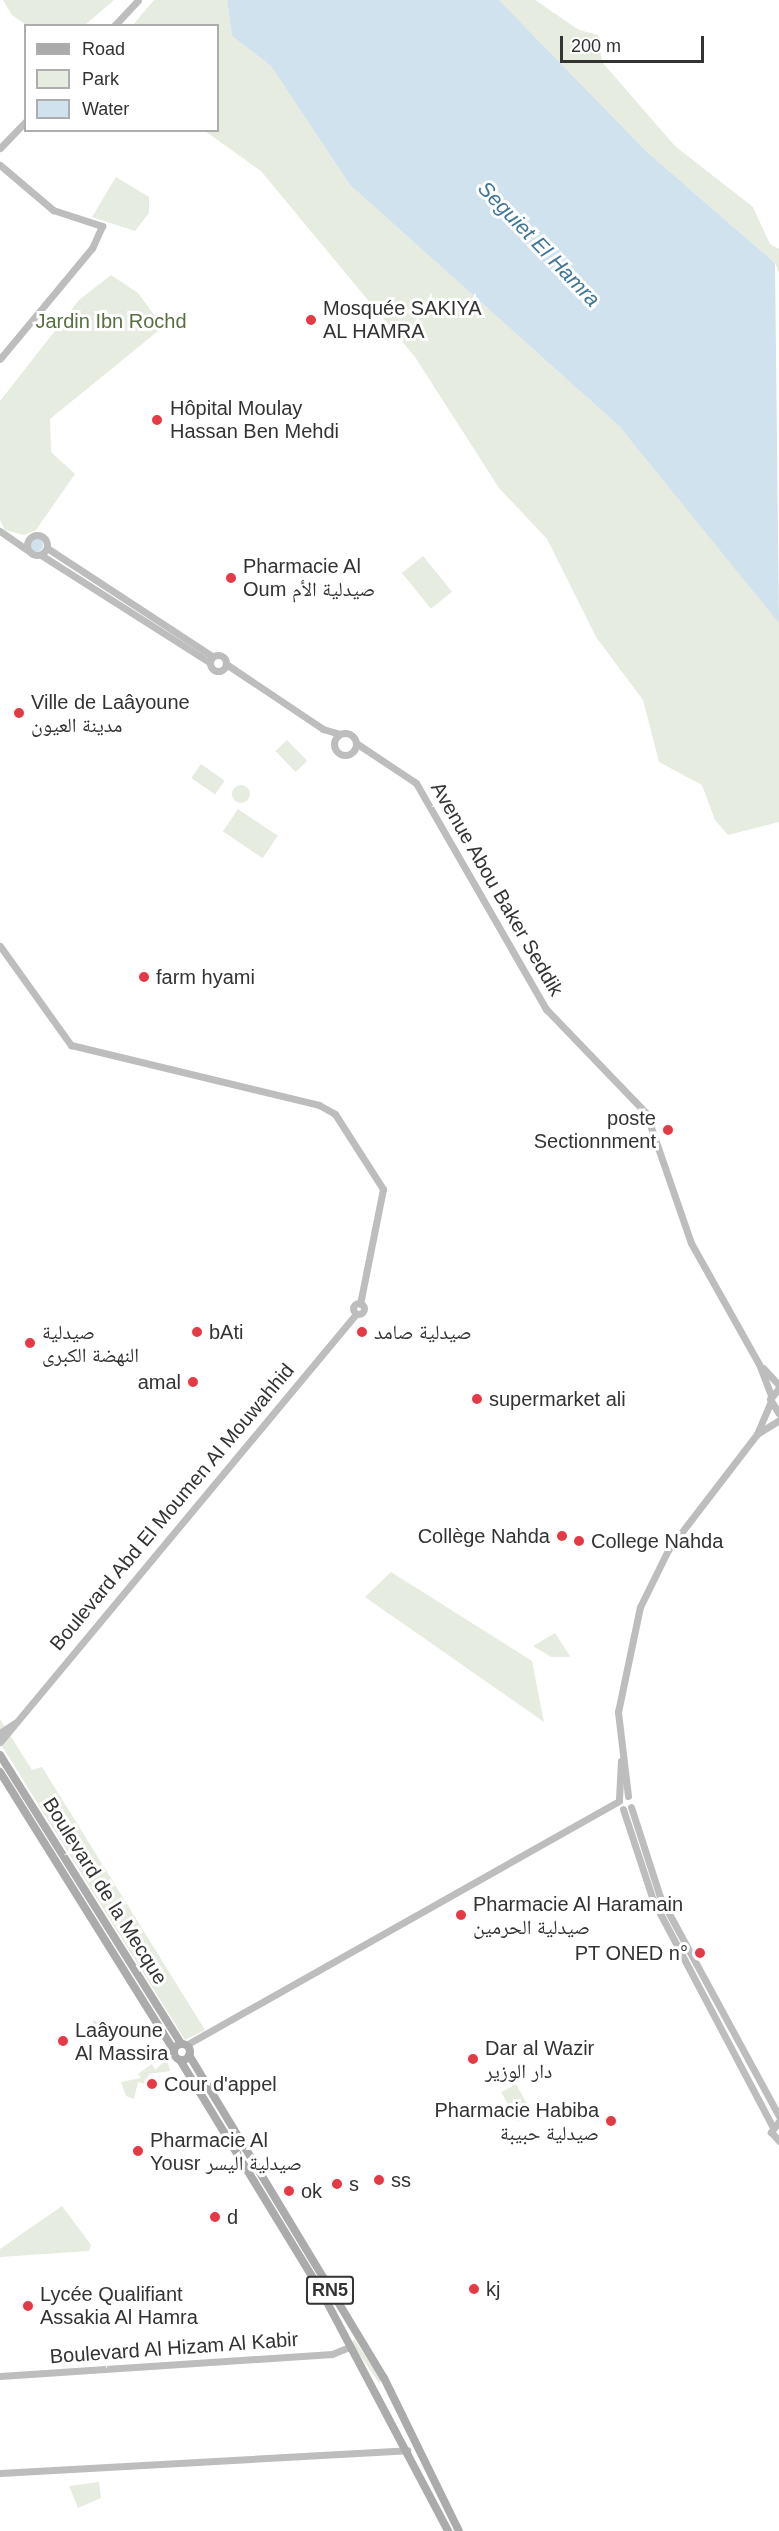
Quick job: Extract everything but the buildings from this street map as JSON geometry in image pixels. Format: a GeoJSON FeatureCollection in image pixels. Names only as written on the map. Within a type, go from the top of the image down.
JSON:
{"type":"FeatureCollection","features":[{"type":"Feature","properties":{"kind":"main road"},"geometry":{"type":"LineString","coordinates":[[116,24],[138,0]]}},
{"type":"Feature","properties":{"kind":"main road"},"geometry":{"type":"LineString","coordinates":[[0,148],[24,123]]}},
{"type":"Feature","properties":{"kind":"main road"},"geometry":{"type":"LineString","coordinates":[[0,165],[53,210],[102,226],[92,248],[0,359]]}},
{"type":"Feature","properties":{"kind":"main road"},"geometry":{"type":"LineString","coordinates":[[0,531],[14,538],[27,550],[41,555],[211,659]]}},
{"type":"Feature","properties":{"kind":"main road"},"geometry":{"type":"LineString","coordinates":[[14,538],[32,536],[44,538],[47,548],[211,659],[221,671],[240,676]]}},
{"type":"Feature","properties":{"kind":"main road"},"geometry":{"type":"LineString","coordinates":[[27,550],[32,536]]}},
{"type":"Feature","properties":{"kind":"main road"},"geometry":{"type":"LineString","coordinates":[[41,555],[47,548]]}},
{"type":"Feature","properties":{"kind":"main road"},"geometry":{"type":"LineString","coordinates":[[211,659],[221,655],[226,664],[240,676],[322,729],[351,735],[356,743],[351,753],[339,753],[322,729]]}},
{"type":"Feature","properties":{"kind":"main road"},"geometry":{"type":"LineString","coordinates":[[221,671],[226,664]]}},
{"type":"Feature","properties":{"kind":"main road"},"geometry":{"type":"LineString","coordinates":[[333,742],[339,734]]}},
{"type":"Feature","properties":{"kind":"main road","name":"Avenue Abou Baker Seddik"},"geometry":{"type":"LineString","coordinates":[[356,743],[368,753],[400,768],[416,783],[546,1009],[645,1113],[691,1243],[759,1364],[770,1400],[779,1414]]}},
{"type":"Feature","properties":{"kind":"main road","name":"Avenue Abou Baker Seddik"},"geometry":{"type":"LineString","coordinates":[[351,753],[368,753]]}},
{"type":"Feature","properties":{"kind":"main road","name":"Boulevard Abd El Moumen Al Mouwahhid"},"geometry":{"type":"LineString","coordinates":[[0,946],[71,1045],[319,1105],[335,1114],[383,1189],[360,1304],[354,1307],[356,1314],[0,1742]]}},
{"type":"Feature","properties":{"kind":"main road","name":"Avenue Abou Baker Seddik"},"geometry":{"type":"LineString","coordinates":[[759,1364],[779,1386]]}},
{"type":"Feature","properties":{"kind":"main road"},"geometry":{"type":"LineString","coordinates":[[779,1386],[770,1400],[757,1434],[668,1550],[640,1607],[618,1712],[628,1796],[625,1808],[653,1900],[776,2124],[779,2141]]}},
{"type":"Feature","properties":{"kind":"main road"},"geometry":{"type":"LineString","coordinates":[[757,1434],[779,1420]]}},
{"type":"Feature","properties":{"kind":"main road","name":"Boulevard Abd El Moumen Al Mouwahhid"},"geometry":{"type":"LineString","coordinates":[[0,1733],[15,1723]]}},
{"type":"Feature","properties":{"kind":"main road"},"geometry":{"type":"LineString","coordinates":[[622,1752],[619,1800],[625,1808],[660,1897],[779,2116]]}},
{"type":"Feature","properties":{"kind":"main road","name":"Boulevard de la Mecque"},"geometry":{"type":"LineString","coordinates":[[0,1755],[184,2049],[360,2337],[385,2382],[459,2531]]}},
{"type":"Feature","properties":{"kind":"main road","name":"Boulevard de la Mecque"},"geometry":{"type":"LineString","coordinates":[[0,1772],[184,2049]]}},
{"type":"Feature","properties":{"kind":"main road"},"geometry":{"type":"LineString","coordinates":[[184,2049],[628,1796]]}},
{"type":"Feature","properties":{"kind":"main road"},"geometry":{"type":"LineString","coordinates":[[586,1819],[625,1808]]}},
{"type":"Feature","properties":{"kind":"main road","name":"RN5"},"geometry":{"type":"LineString","coordinates":[[184,2049],[180,2060],[372,2385],[448,2531]]}},
{"type":"Feature","properties":{"kind":"main road"},"geometry":{"type":"LineString","coordinates":[[348,2345],[353,2336],[360,2337]]}},
{"type":"Feature","properties":{"kind":"main road","name":"Boulevard Al Hizam Al Kabir"},"geometry":{"type":"LineString","coordinates":[[0,2376],[332,2354],[348,2345]]}},
{"type":"Feature","properties":{"kind":"main road"},"geometry":{"type":"LineString","coordinates":[[372,2385],[379,2389],[385,2382]]}},
{"type":"Feature","properties":{"kind":"main road"},"geometry":{"type":"LineString","coordinates":[[0,2473],[407,2450]]}},
{"type":"Feature","properties":{"kind":"green space"},"geometry":{"type":"Polygon","coordinates":[[[3,0],[114,0],[86,24],[25,24],[12,15],[3,0]]]}},
{"type":"Feature","properties":{"kind":"green space"},"geometry":{"type":"Polygon","coordinates":[[[154,0],[227,0],[232,36],[271,66],[350,185],[619,426],[779,622],[779,822],[728,835],[715,820],[702,785],[659,762],[643,700],[596,637],[547,539],[499,488],[415,357],[261,171],[206,132],[219,132],[219,24],[134,24],[154,0]]]}},
{"type":"Feature","properties":{"kind":"green space"},"geometry":{"type":"Polygon","coordinates":[[[499,0],[535,0],[579,30],[598,35],[602,62],[675,146],[753,207],[770,244],[779,249],[779,273],[775,263],[647,152],[499,0]]]}},
{"type":"Feature","properties":{"kind":"green space"},"geometry":{"type":"Polygon","coordinates":[[[116,177],[149,197],[149,213],[135,231],[92,217],[116,177]]]}},
{"type":"Feature","properties":{"kind":"green space","name":"Jardin Ibn Rochd"},"geometry":{"type":"Polygon","coordinates":[[[111,275],[138,293],[163,327],[50,419],[51,452],[75,474],[36,530],[24,535],[5,530],[0,520],[0,401],[79,300],[111,275]]]}},
{"type":"Feature","properties":{"kind":"green space"},"geometry":{"type":"Polygon","coordinates":[[[423,556],[452,592],[431,609],[402,573],[423,556]]]}},
{"type":"Feature","properties":{"kind":"green space"},"geometry":{"type":"Polygon","coordinates":[[[287,740],[307,761],[296,772],[275,751],[287,740]]]}},
{"type":"Feature","properties":{"kind":"green space"},"geometry":{"type":"Polygon","coordinates":[[[201,764],[225,781],[215,795],[191,778],[201,764]]]}},
{"type":"Feature","properties":{"kind":"green space"},"geometry":{"type":"Polygon","coordinates":[[[237,785],[245,785],[250,790],[248,801],[237,803],[232,798],[232,790],[237,785]]]}},
{"type":"Feature","properties":{"kind":"green space"},"geometry":{"type":"Polygon","coordinates":[[[238,809],[278,836],[263,858],[223,831],[238,809]]]}},
{"type":"Feature","properties":{"kind":"green space"},"geometry":{"type":"Polygon","coordinates":[[[391,1572],[532,1661],[544,1722],[365,1597],[391,1572]]]}},
{"type":"Feature","properties":{"kind":"green space"},"geometry":{"type":"Polygon","coordinates":[[[555,1633],[569,1657],[551,1657],[533,1646],[555,1633]]]}},
{"type":"Feature","properties":{"kind":"green space"},"geometry":{"type":"Polygon","coordinates":[[[0,1719],[32,1770],[42,1767],[205,2030],[185,2040],[0,1743],[0,1719]]]}},
{"type":"Feature","properties":{"kind":"green space"},"geometry":{"type":"Polygon","coordinates":[[[93,2020],[109,2027],[95,2036],[93,2020]]]}},
{"type":"Feature","properties":{"kind":"green space"},"geometry":{"type":"Polygon","coordinates":[[[167,2059],[170,2071],[149,2074],[146,2084],[138,2082],[134,2099],[126,2096],[121,2082],[141,2078],[138,2074],[152,2064],[155,2070],[167,2059]]]}},
{"type":"Feature","properties":{"kind":"green space"},"geometry":{"type":"Polygon","coordinates":[[[516,2084],[532,2113],[517,2121],[501,2092],[516,2084]]]}},
{"type":"Feature","properties":{"kind":"green space"},"geometry":{"type":"Polygon","coordinates":[[[62,2206],[91,2245],[89,2251],[0,2257],[0,2249],[62,2206]]]}},
{"type":"Feature","properties":{"kind":"green space"},"geometry":{"type":"Polygon","coordinates":[[[354,2339],[381,2379],[380,2384],[352,2344],[354,2339]]]}},
{"type":"Feature","properties":{"kind":"green space"},"geometry":{"type":"Polygon","coordinates":[[[99,2482],[101,2498],[78,2508],[69,2486],[99,2482]]]}},
{"type":"Feature","properties":{"kind":"water","name":"Seguiet El Hamra"},"geometry":{"type":"Polygon","coordinates":[[[227,0],[499,0],[647,152],[775,263],[779,623],[619,426],[350,185],[271,66],[232,36],[227,0]]]}},
{"type":"Feature","properties":{"kind":"water"},"geometry":{"type":"Polygon","coordinates":[[[33,538],[39,538],[43,545],[39,552],[33,552],[29,548],[29,542],[33,538]]]}},
{"type":"Feature","properties":{"kind":"place","name":"Mosquée SAKIYA AL HAMRA"},"geometry":{"type":"Point","coordinates":[311,320]}},
{"type":"Feature","properties":{"kind":"place","name":"Hôpital Moulay Hassan Ben Mehdi"},"geometry":{"type":"Point","coordinates":[157,420]}},
{"type":"Feature","properties":{"kind":"place","name":"Pharmacie Al Oum صيدلية الأم"},"geometry":{"type":"Point","coordinates":[231,578]}},
{"type":"Feature","properties":{"kind":"place","name":"Ville de Laâyoune مدينة العيون"},"geometry":{"type":"Point","coordinates":[19,713]}},
{"type":"Feature","properties":{"kind":"place","name":"farm hyami"},"geometry":{"type":"Point","coordinates":[144,977]}},
{"type":"Feature","properties":{"kind":"place","name":"poste Sectionnment"},"geometry":{"type":"Point","coordinates":[668,1130]}},
{"type":"Feature","properties":{"kind":"place","name":"bAti"},"geometry":{"type":"Point","coordinates":[197,1332]}},
{"type":"Feature","properties":{"kind":"place","name":"صيدلية صامد"},"geometry":{"type":"Point","coordinates":[362,1332]}},
{"type":"Feature","properties":{"kind":"place","name":"صيدلية النهضة الكبرى"},"geometry":{"type":"Point","coordinates":[30,1343]}},
{"type":"Feature","properties":{"kind":"place","name":"amal"},"geometry":{"type":"Point","coordinates":[193,1382]}},
{"type":"Feature","properties":{"kind":"place","name":"supermarket ali"},"geometry":{"type":"Point","coordinates":[477,1399]}},
{"type":"Feature","properties":{"kind":"place","name":"Collège Nahda"},"geometry":{"type":"Point","coordinates":[562,1536]}},
{"type":"Feature","properties":{"kind":"place","name":"College Nahda"},"geometry":{"type":"Point","coordinates":[579,1541]}},
{"type":"Feature","properties":{"kind":"place","name":"Pharmacie Al Haramain صيدلية الحرمين"},"geometry":{"type":"Point","coordinates":[461,1915]}},
{"type":"Feature","properties":{"kind":"place","name":"PT ONED n°"},"geometry":{"type":"Point","coordinates":[700,1953]}},
{"type":"Feature","properties":{"kind":"place","name":"Laâyoune Al Massira"},"geometry":{"type":"Point","coordinates":[63,2041]}},
{"type":"Feature","properties":{"kind":"place","name":"Dar al Wazir دار الوزير"},"geometry":{"type":"Point","coordinates":[473,2059]}},
{"type":"Feature","properties":{"kind":"place","name":"Cour d'appel"},"geometry":{"type":"Point","coordinates":[152,2084]}},
{"type":"Feature","properties":{"kind":"place","name":"Pharmacie Habiba صيدلية حبيبة"},"geometry":{"type":"Point","coordinates":[611,2121]}},
{"type":"Feature","properties":{"kind":"place","name":"Pharmacie Al Yousr صيدلية اليسر"},"geometry":{"type":"Point","coordinates":[138,2151]}},
{"type":"Feature","properties":{"kind":"place","name":"ss"},"geometry":{"type":"Point","coordinates":[379,2180]}},
{"type":"Feature","properties":{"kind":"place","name":"s"},"geometry":{"type":"Point","coordinates":[337,2184]}},
{"type":"Feature","properties":{"kind":"place","name":"ok"},"geometry":{"type":"Point","coordinates":[289,2191]}},
{"type":"Feature","properties":{"kind":"place","name":"d"},"geometry":{"type":"Point","coordinates":[215,2217]}},
{"type":"Feature","properties":{"kind":"place","name":"kj"},"geometry":{"type":"Point","coordinates":[474,2289]}},
{"type":"Feature","properties":{"kind":"place","name":"Lycée Qualifiant Assakia Al Hamra"},"geometry":{"type":"Point","coordinates":[28,2306]}}]}
